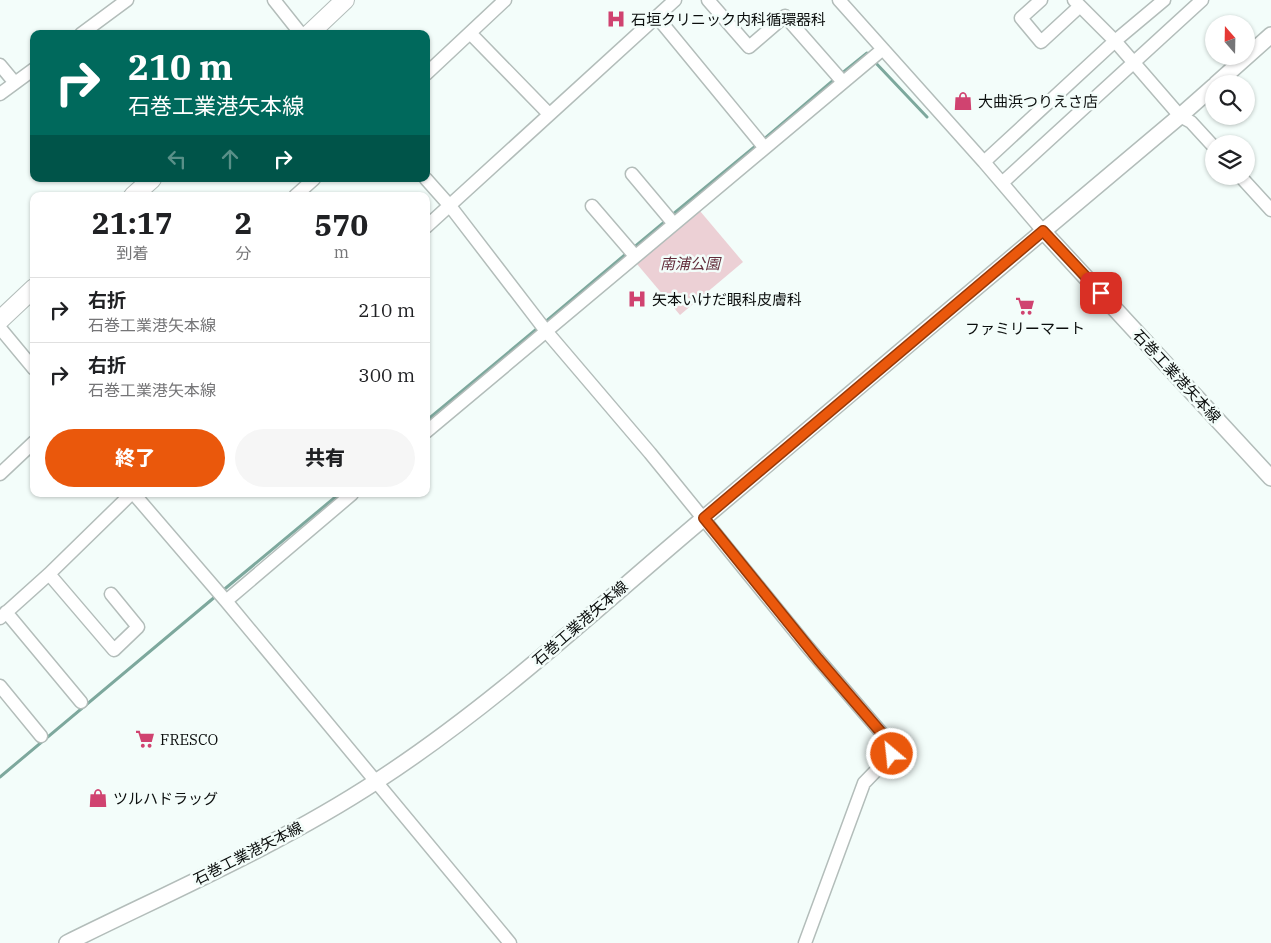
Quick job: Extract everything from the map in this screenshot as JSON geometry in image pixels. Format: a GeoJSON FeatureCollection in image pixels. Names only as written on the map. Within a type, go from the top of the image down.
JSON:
{"type":"FeatureCollection","features":[{"type":"Feature","properties":{"kind":"highway"},"geometry":{"type":"LineString","coordinates":[[313,30],[345,0]]}},
{"type":"Feature","properties":{"kind":"highway"},"geometry":{"type":"LineString","coordinates":[[137,192],[148,182]]}},
{"type":"Feature","properties":{"kind":"highway"},"geometry":{"type":"LineString","coordinates":[[0,320],[30,292]]}},
{"type":"Feature","properties":{"kind":"main road","name":"石巻工業港矢本線"},"geometry":{"type":"LineString","coordinates":[[1226,75],[1271,35]]}},
{"type":"Feature","properties":{"kind":"main road","name":"石巻工業港矢本線"},"geometry":{"type":"LineString","coordinates":[[67,943],[296,829],[376,782],[460,723],[498,693],[1205,94]]}},
{"type":"Feature","properties":{"kind":"main road","name":"石巻工業港矢本線"},"geometry":{"type":"LineString","coordinates":[[1043,231],[1271,478]]}},
{"type":"Feature","properties":{"kind":"street"},"geometry":{"type":"LineString","coordinates":[[86,30],[125,0]]}},
{"type":"Feature","properties":{"kind":"street"},"geometry":{"type":"LineString","coordinates":[[274,0],[298,30]]}},
{"type":"Feature","properties":{"kind":"street"},"geometry":{"type":"LineString","coordinates":[[430,70],[506,0]]}},
{"type":"Feature","properties":{"kind":"street"},"geometry":{"type":"LineString","coordinates":[[430,224],[675,0]]}},
{"type":"Feature","properties":{"kind":"street"},"geometry":{"type":"LineString","coordinates":[[708,0],[749,48],[785,16],[840,78]]}},
{"type":"Feature","properties":{"kind":"street"},"geometry":{"type":"LineString","coordinates":[[839,0],[875,55],[984,162],[1043,231]]}},
{"type":"Feature","properties":{"kind":"street"},"geometry":{"type":"LineString","coordinates":[[1041,0],[1020,18],[1041,42],[1077,3],[1115,41],[1180,116],[1191,122],[1205,137]]}},
{"type":"Feature","properties":{"kind":"street"},"geometry":{"type":"LineString","coordinates":[[984,162],[1115,41],[1164,0]]}},
{"type":"Feature","properties":{"kind":"street"},"geometry":{"type":"LineString","coordinates":[[1002,183],[1202,0]]}},
{"type":"Feature","properties":{"kind":"street"},"geometry":{"type":"LineString","coordinates":[[657,17],[762,144]]}},
{"type":"Feature","properties":{"kind":"street"},"geometry":{"type":"LineString","coordinates":[[470,33],[549,114]]}},
{"type":"Feature","properties":{"kind":"street"},"geometry":{"type":"LineString","coordinates":[[430,428],[543,327],[631,253],[840,78],[875,55]]}},
{"type":"Feature","properties":{"kind":"street"},"geometry":{"type":"LineString","coordinates":[[0,65],[15,83]]}},
{"type":"Feature","properties":{"kind":"street"},"geometry":{"type":"LineString","coordinates":[[0,94],[30,72]]}},
{"type":"Feature","properties":{"kind":"street"},"geometry":{"type":"LineString","coordinates":[[632,174],[671,220]]}},
{"type":"Feature","properties":{"kind":"street"},"geometry":{"type":"LineString","coordinates":[[299,192],[311,182]]}},
{"type":"Feature","properties":{"kind":"street"},"geometry":{"type":"LineString","coordinates":[[429,182],[450,206],[543,327],[704,518],[818,659],[891,744],[892,754],[864,783],[806,943]]}},
{"type":"Feature","properties":{"kind":"street"},"geometry":{"type":"LineString","coordinates":[[1248,185],[1271,210]]}},
{"type":"Feature","properties":{"kind":"street"},"geometry":{"type":"LineString","coordinates":[[592,206],[631,253]]}},
{"type":"Feature","properties":{"kind":"street"},"geometry":{"type":"LineString","coordinates":[[0,328],[30,364]]}},
{"type":"Feature","properties":{"kind":"street"},"geometry":{"type":"LineString","coordinates":[[0,474],[30,446]]}},
{"type":"Feature","properties":{"kind":"street"},"geometry":{"type":"LineString","coordinates":[[81,702],[3,615],[49,574],[129,497]]}},
{"type":"Feature","properties":{"kind":"street"},"geometry":{"type":"LineString","coordinates":[[135,497],[222,596],[510,943]]}},
{"type":"Feature","properties":{"kind":"street"},"geometry":{"type":"LineString","coordinates":[[222,596],[348,497]]}},
{"type":"Feature","properties":{"kind":"street"},"geometry":{"type":"LineString","coordinates":[[49,574],[114,650],[138,627],[111,594]]}},
{"type":"Feature","properties":{"kind":"street"},"geometry":{"type":"LineString","coordinates":[[0,686],[41,736]]}},
{"type":"Feature","properties":{"kind":"green space","name":"南浦公園"},"geometry":{"type":"Polygon","coordinates":[[[700,211],[743,262],[680,315],[637,264],[700,211]]]}},
{"type":"Feature","properties":{"kind":"waterway"},"geometry":{"type":"LineString","coordinates":[[841,74],[867,53],[869,55]]}},
{"type":"Feature","properties":{"kind":"waterway"},"geometry":{"type":"LineString","coordinates":[[873,60],[927,117]]}},
{"type":"Feature","properties":{"kind":"waterway"},"geometry":{"type":"LineString","coordinates":[[763,140],[836,78]]}},
{"type":"Feature","properties":{"kind":"waterway"},"geometry":{"type":"LineString","coordinates":[[672,215],[758,144]]}},
{"type":"Feature","properties":{"kind":"waterway"},"geometry":{"type":"LineString","coordinates":[[632,249],[668,219]]}},
{"type":"Feature","properties":{"kind":"waterway"},"geometry":{"type":"LineString","coordinates":[[544,323],[627,253]]}},
{"type":"Feature","properties":{"kind":"waterway"},"geometry":{"type":"LineString","coordinates":[[430,418],[539,327]]}},
{"type":"Feature","properties":{"kind":"waterway"},"geometry":{"type":"LineString","coordinates":[[221,592],[335,497]]}},
{"type":"Feature","properties":{"kind":"waterway"},"geometry":{"type":"LineString","coordinates":[[0,777],[216,596]]}},
{"type":"Feature","properties":{"kind":"place","name":"石垣クリニック内科循環器科"},"geometry":{"type":"Point","coordinates":[616,19]}},
{"type":"Feature","properties":{"kind":"place","name":"大曲浜つりえさ店"},"geometry":{"type":"Point","coordinates":[963,101]}},
{"type":"Feature","properties":{"kind":"place","name":"矢本いけだ眼科皮膚科"},"geometry":{"type":"Point","coordinates":[637,299]}},
{"type":"Feature","properties":{"kind":"place","name":"ファミリーマート"},"geometry":{"type":"Point","coordinates":[1025,306]}},
{"type":"Feature","properties":{"kind":"place","name":"FRESCO"},"geometry":{"type":"Point","coordinates":[145,739]}},
{"type":"Feature","properties":{"kind":"place","name":"ツルハドラッグ"},"geometry":{"type":"Point","coordinates":[98,798]}},
{"type":"Feature","properties":{"kind":"route"},"geometry":{"type":"LineString","coordinates":[[892,754],[891,744],[818,659],[704,518],[1043,231],[1101,293]]}}]}
